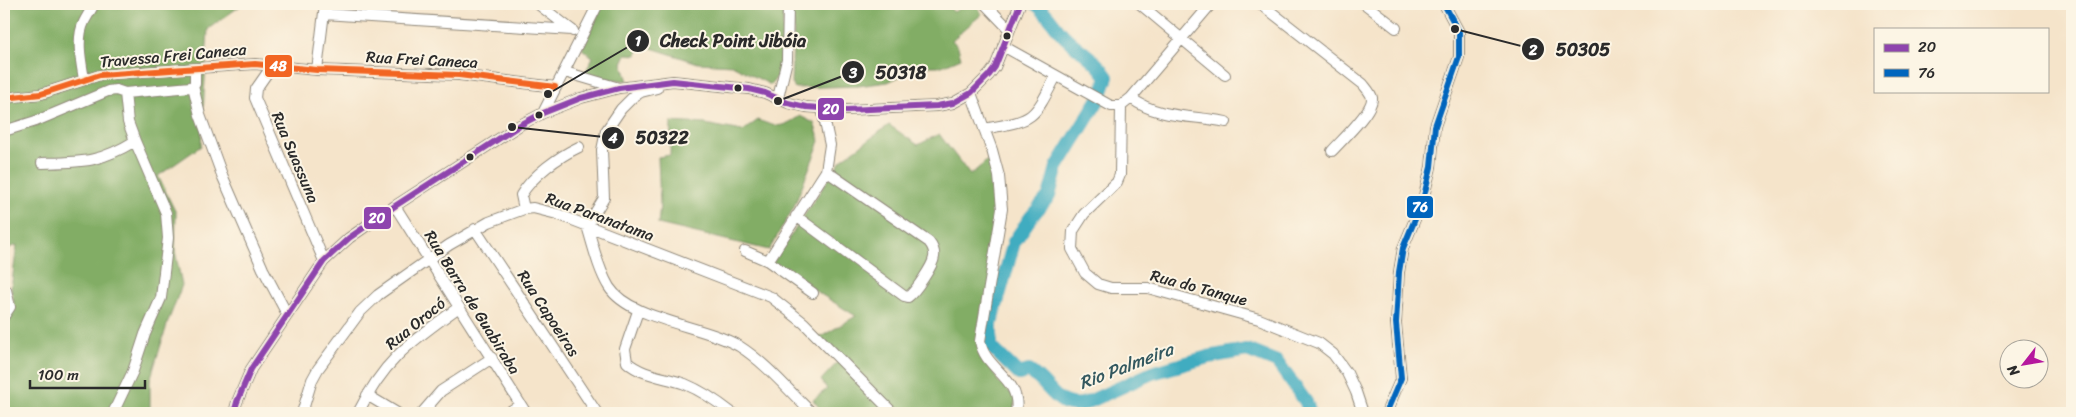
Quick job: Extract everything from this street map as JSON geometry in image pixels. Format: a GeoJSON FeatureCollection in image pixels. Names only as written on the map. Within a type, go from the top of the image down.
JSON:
{"type":"FeatureCollection","features":[{"type":"Feature","properties":{"kind":"street"},"geometry":{"type":"LineString","coordinates":[[84,79],[80,51],[83,23],[94,4]]}},
{"type":"Feature","properties":{"kind":"street"},"geometry":{"type":"LineString","coordinates":[[538,4],[576,33]]}},
{"type":"Feature","properties":{"kind":"street"},"geometry":{"type":"LineString","coordinates":[[543,113],[555,87],[565,72],[576,33],[598,4]]}},
{"type":"Feature","properties":{"kind":"street"},"geometry":{"type":"LineString","coordinates":[[778,98],[787,60],[788,4]]}},
{"type":"Feature","properties":{"kind":"street"},"geometry":{"type":"LineString","coordinates":[[985,4],[1009,28]]}},
{"type":"Feature","properties":{"kind":"street"},"geometry":{"type":"LineString","coordinates":[[234,413],[251,369],[324,261],[349,238],[395,206],[520,125],[543,113],[581,98],[619,88],[664,82],[690,82],[749,89],[806,107],[822,109],[847,110],[937,106],[953,102],[971,93],[989,76],[995,67],[1020,4]]}},
{"type":"Feature","properties":{"kind":"street"},"geometry":{"type":"LineString","coordinates":[[1140,4],[1226,75]]}},
{"type":"Feature","properties":{"kind":"street"},"geometry":{"type":"LineString","coordinates":[[1003,46],[1056,76],[1116,106],[1132,98],[1211,4]]}},
{"type":"Feature","properties":{"kind":"street"},"geometry":{"type":"LineString","coordinates":[[1261,4],[1363,84],[1370,93],[1371,104],[1363,116],[1332,151]]}},
{"type":"Feature","properties":{"kind":"street"},"geometry":{"type":"LineString","coordinates":[[1365,4],[1396,28]]}},
{"type":"Feature","properties":{"kind":"street"},"geometry":{"type":"LineString","coordinates":[[1386,413],[1401,378],[1396,323],[1399,272],[1403,248],[1423,200],[1431,167],[1436,126],[1459,57],[1459,32],[1444,4]]}},
{"type":"Feature","properties":{"kind":"street"},"geometry":{"type":"LineString","coordinates":[[317,70],[324,9],[384,18],[576,33]]}},
{"type":"Feature","properties":{"kind":"street","name":"Travessa Frei Caneca"},"geometry":{"type":"LineString","coordinates":[[4,98],[41,94],[100,75],[195,70],[255,64],[317,70]]}},
{"type":"Feature","properties":{"kind":"street","name":"Rua Suassuna"},"geometry":{"type":"LineString","coordinates":[[272,66],[256,89],[256,98],[324,261]]}},
{"type":"Feature","properties":{"kind":"street"},"geometry":{"type":"LineString","coordinates":[[195,70],[193,86],[200,115],[222,174],[263,269],[287,314]]}},
{"type":"Feature","properties":{"kind":"street","name":"Rua Frei Caneca"},"geometry":{"type":"LineString","coordinates":[[317,70],[460,75],[555,87]]}},
{"type":"Feature","properties":{"kind":"street"},"geometry":{"type":"LineString","coordinates":[[565,72],[619,88]]}},
{"type":"Feature","properties":{"kind":"street"},"geometry":{"type":"LineString","coordinates":[[984,129],[1022,122],[1034,114],[1056,76]]}},
{"type":"Feature","properties":{"kind":"street"},"geometry":{"type":"LineString","coordinates":[[690,82],[641,92],[621,109],[606,131],[602,144],[604,198],[587,226],[608,286],[618,298],[638,310],[719,337],[738,346],[762,364],[812,413]]}},
{"type":"Feature","properties":{"kind":"street"},"geometry":{"type":"LineString","coordinates":[[4,131],[36,121],[102,93],[116,90],[125,93],[193,86]]}},
{"type":"Feature","properties":{"kind":"street"},"geometry":{"type":"LineString","coordinates":[[113,413],[133,371],[145,334],[161,298],[168,225],[166,213],[128,122],[125,93]]}},
{"type":"Feature","properties":{"kind":"street"},"geometry":{"type":"LineString","coordinates":[[971,93],[992,150],[999,176],[1002,209],[980,340],[981,350],[1013,386],[1017,407],[1016,413]]}},
{"type":"Feature","properties":{"kind":"street"},"geometry":{"type":"LineString","coordinates":[[1132,98],[1141,106],[1154,112],[1226,122]]}},
{"type":"Feature","properties":{"kind":"street","name":"Rua do Tanque"},"geometry":{"type":"LineString","coordinates":[[1116,106],[1120,175],[1117,182],[1084,214],[1073,231],[1072,249],[1085,273],[1098,284],[1111,288],[1148,288],[1259,320],[1319,343],[1333,354],[1347,374],[1363,413]]}},
{"type":"Feature","properties":{"kind":"street"},"geometry":{"type":"LineString","coordinates":[[768,261],[826,171],[830,157],[830,146],[822,109]]}},
{"type":"Feature","properties":{"kind":"street"},"geometry":{"type":"LineString","coordinates":[[42,163],[95,160],[135,141]]}},
{"type":"Feature","properties":{"kind":"street"},"geometry":{"type":"LineString","coordinates":[[524,209],[521,194],[528,184],[544,170],[579,147]]}},
{"type":"Feature","properties":{"kind":"street"},"geometry":{"type":"LineString","coordinates":[[796,216],[904,296],[910,296],[918,286],[935,256],[929,242],[826,171]]}},
{"type":"Feature","properties":{"kind":"street","name":"Rua Barra de Guabiraba"},"geometry":{"type":"LineString","coordinates":[[395,206],[523,409]]}},
{"type":"Feature","properties":{"kind":"street","name":"Rua Paranatama"},"geometry":{"type":"LineString","coordinates":[[302,413],[312,380],[318,369],[360,312],[378,294],[475,229],[524,209],[533,208],[556,214],[771,297],[804,323],[893,413]]}},
{"type":"Feature","properties":{"kind":"street","name":"Rua Capoeiras"},"geometry":{"type":"LineString","coordinates":[[475,229],[597,413]]}},
{"type":"Feature","properties":{"kind":"street"},"geometry":{"type":"LineString","coordinates":[[745,251],[768,261],[813,292]]}},
{"type":"Feature","properties":{"kind":"street"},"geometry":{"type":"LineString","coordinates":[[4,316],[10,307],[5,294],[6,290]]}},
{"type":"Feature","properties":{"kind":"street","name":"Rua Orocó"},"geometry":{"type":"LineString","coordinates":[[358,413],[380,374],[400,351],[458,307]]}},
{"type":"Feature","properties":{"kind":"street"},"geometry":{"type":"LineString","coordinates":[[638,310],[625,349],[628,362],[644,372],[685,384],[702,392],[732,413]]}},
{"type":"Feature","properties":{"kind":"street"},"geometry":{"type":"LineString","coordinates":[[422,413],[441,391],[492,358]]}},
{"type":"Feature","properties":{"kind":"street"},"geometry":{"type":"LineString","coordinates":[[367,395],[397,413]]}},
{"type":"Feature","properties":{"kind":"street"},"geometry":{"type":"LineString","coordinates":[[507,413],[523,409]]}},
{"type":"Feature","properties":{"kind":"green space"},"geometry":{"type":"Polygon","coordinates":[[[4,4],[243,4],[208,29],[201,146],[158,176],[176,213],[175,251],[182,285],[150,380],[150,413],[4,413],[4,320],[14,303],[11,289],[17,245],[4,250],[4,4]]]}},
{"type":"Feature","properties":{"kind":"green space"},"geometry":{"type":"Polygon","coordinates":[[[603,4],[783,4],[783,68],[771,85],[732,65],[698,63],[639,44],[637,55],[626,54],[622,63],[628,81],[600,78],[585,73],[593,57],[582,49],[603,4]]]}},
{"type":"Feature","properties":{"kind":"green space"},"geometry":{"type":"Polygon","coordinates":[[[788,4],[945,4],[954,12],[965,4],[975,4],[982,14],[952,40],[958,47],[961,58],[942,66],[922,66],[888,82],[858,86],[795,88],[791,82],[794,25],[788,4]]]}},
{"type":"Feature","properties":{"kind":"green space"},"geometry":{"type":"Polygon","coordinates":[[[800,116],[814,123],[820,141],[793,209],[769,250],[658,224],[660,205],[658,157],[670,155],[671,122],[705,124],[743,131],[758,120],[779,126],[800,116]]]}},
{"type":"Feature","properties":{"kind":"green space"},"geometry":{"type":"Polygon","coordinates":[[[889,125],[918,145],[939,134],[970,175],[994,155],[1002,205],[981,350],[998,381],[1016,398],[1013,413],[818,413],[821,410],[813,400],[827,389],[821,380],[840,360],[819,338],[856,316],[772,264],[841,160],[889,125]]]}},
{"type":"Feature","properties":{"kind":"waterway","name":"Rio Palmeira"},"geometry":{"type":"LineString","coordinates":[[1036,4],[1064,36],[1093,60],[1107,77],[1100,97],[1057,167],[1049,196],[1031,217],[1014,242],[991,324],[991,347],[1019,374],[1029,371],[1060,400],[1076,404],[1086,403],[1152,373],[1208,357],[1247,350],[1277,362],[1306,402],[1310,413]]}},
{"type":"Feature","properties":{"kind":"transit line","name":"20"},"geometry":{"type":"LineString","coordinates":[[234,413],[251,369],[324,261],[349,238],[395,206],[520,125],[543,113],[581,98],[619,88],[673,81],[749,89],[765,93],[788,103],[806,107],[847,110],[937,106],[953,103],[971,93],[995,67],[1020,4]]}},
{"type":"Feature","properties":{"kind":"transit line","name":"76"},"geometry":{"type":"LineString","coordinates":[[1386,413],[1401,378],[1396,323],[1399,272],[1403,248],[1423,200],[1431,167],[1435,126],[1459,57],[1459,32],[1444,4]]}},
{"type":"Feature","properties":{"kind":"transit line","name":"48"},"geometry":{"type":"LineString","coordinates":[[4,98],[41,94],[100,75],[255,64],[317,70],[459,75],[555,87]]}},
{"type":"Feature","properties":{"kind":"place","name":"50305"},"geometry":{"type":"Point","coordinates":[1455,29]}},
{"type":"Feature","properties":{"kind":"place","name":"Check Point Jibóia"},"geometry":{"type":"Point","coordinates":[548,94]}},
{"type":"Feature","properties":{"kind":"place","name":"50318"},"geometry":{"type":"Point","coordinates":[778,101]}},
{"type":"Feature","properties":{"kind":"place","name":"50322"},"geometry":{"type":"Point","coordinates":[512,127]}}]}
